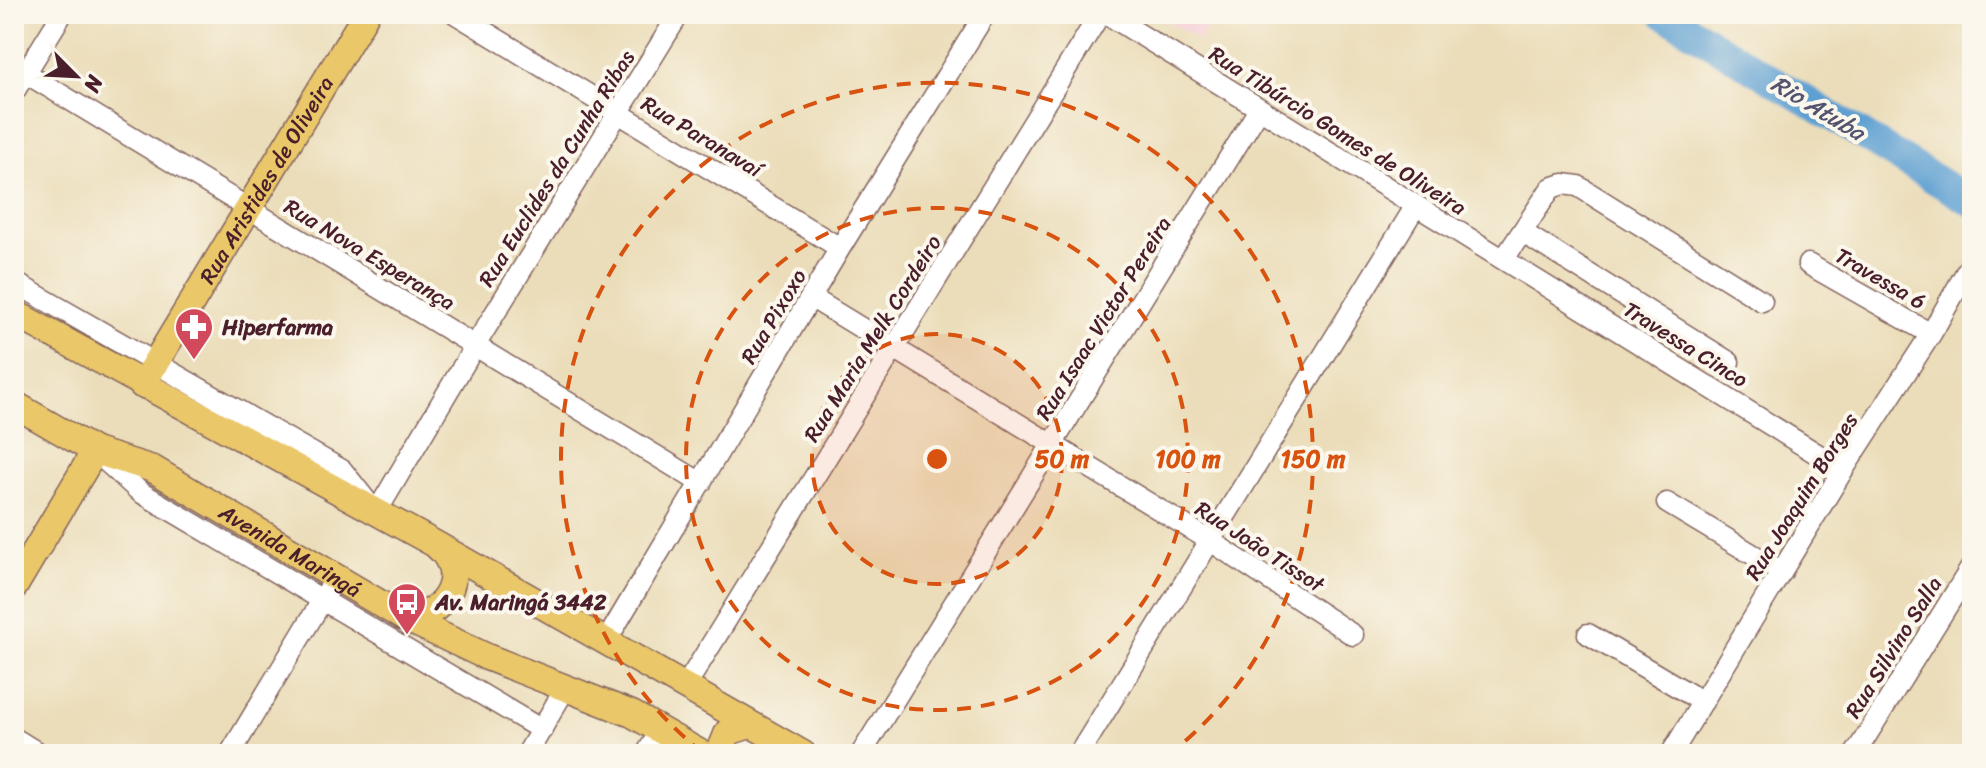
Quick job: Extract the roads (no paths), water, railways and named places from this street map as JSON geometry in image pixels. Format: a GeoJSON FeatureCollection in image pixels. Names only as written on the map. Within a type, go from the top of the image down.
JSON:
{"type":"FeatureCollection","features":[{"type":"Feature","properties":{"kind":"main road","name":"Rua Aristides de Oliveira"},"geometry":{"type":"LineString","coordinates":[[148,374],[366,14]]}},
{"type":"Feature","properties":{"kind":"main road"},"geometry":{"type":"LineString","coordinates":[[14,313],[148,374],[376,513],[803,754]]}},
{"type":"Feature","properties":{"kind":"main road","name":"Avenida Maringá"},"geometry":{"type":"LineString","coordinates":[[14,404],[95,451],[153,469],[329,589],[403,617],[487,657],[566,687],[661,730],[702,754]]}},
{"type":"Feature","properties":{"kind":"main road"},"geometry":{"type":"LineString","coordinates":[[14,587],[95,451]]}},
{"type":"Feature","properties":{"kind":"main road"},"geometry":{"type":"LineString","coordinates":[[403,617],[431,614],[448,597],[451,568],[435,544]]}},
{"type":"Feature","properties":{"kind":"main road"},"geometry":{"type":"LineString","coordinates":[[719,754],[728,732],[750,725]]}},
{"type":"Feature","properties":{"kind":"street"},"geometry":{"type":"LineString","coordinates":[[14,92],[20,70],[62,14]]}},
{"type":"Feature","properties":{"kind":"street","name":"Rua Paranavaí"},"geometry":{"type":"LineString","coordinates":[[456,14],[840,248]]}},
{"type":"Feature","properties":{"kind":"street","name":"Rua Euclides da Cunha Ribas"},"geometry":{"type":"LineString","coordinates":[[376,513],[679,14]]}},
{"type":"Feature","properties":{"kind":"street","name":"Rua Pixoxo"},"geometry":{"type":"LineString","coordinates":[[605,643],[840,248],[985,14]]}},
{"type":"Feature","properties":{"kind":"street","name":"Rua Maria Melk Cordeiro"},"geometry":{"type":"LineString","coordinates":[[685,687],[1100,14]]}},
{"type":"Feature","properties":{"kind":"street","name":"Rua Tibúrcio Gomes de Oliveira"},"geometry":{"type":"LineString","coordinates":[[1107,14],[1258,111],[1504,259]]}},
{"type":"Feature","properties":{"kind":"street","name":"Rua Nova Esperança"},"geometry":{"type":"LineString","coordinates":[[20,70],[701,483]]}},
{"type":"Feature","properties":{"kind":"street","name":"Rua Isaac Victor Pereira"},"geometry":{"type":"LineString","coordinates":[[861,754],[1258,111]]}},
{"type":"Feature","properties":{"kind":"street"},"geometry":{"type":"LineString","coordinates":[[1504,259],[1551,188],[1563,184],[1578,186],[1762,301]]}},
{"type":"Feature","properties":{"kind":"street"},"geometry":{"type":"LineString","coordinates":[[1079,754],[1415,207]]}},
{"type":"Feature","properties":{"kind":"street"},"geometry":{"type":"LineString","coordinates":[[1522,232],[1729,362]]}},
{"type":"Feature","properties":{"kind":"street","name":"Travessa Cinco"},"geometry":{"type":"LineString","coordinates":[[1504,259],[1843,470]]}},
{"type":"Feature","properties":{"kind":"street","name":"Rua Joaquim Borges"},"geometry":{"type":"LineString","coordinates":[[1673,753],[1843,470],[1931,334],[1972,262]]}},
{"type":"Feature","properties":{"kind":"street","name":"Travessa 6"},"geometry":{"type":"LineString","coordinates":[[1808,264],[1931,334]]}},
{"type":"Feature","properties":{"kind":"street"},"geometry":{"type":"LineString","coordinates":[[14,282],[148,374]]}},
{"type":"Feature","properties":{"kind":"street","name":"Rua João Tissot"},"geometry":{"type":"LineString","coordinates":[[812,298],[896,346],[1209,540],[1353,635]]}},
{"type":"Feature","properties":{"kind":"street"},"geometry":{"type":"LineString","coordinates":[[1667,503],[1782,572]]}},
{"type":"Feature","properties":{"kind":"street","name":"Rua Silvino Salla"},"geometry":{"type":"LineString","coordinates":[[1855,754],[1972,566]]}},
{"type":"Feature","properties":{"kind":"street"},"geometry":{"type":"LineString","coordinates":[[230,754],[329,589]]}},
{"type":"Feature","properties":{"kind":"street","name":"Avenida Maringá"},"geometry":{"type":"LineString","coordinates":[[329,589],[542,730]]}},
{"type":"Feature","properties":{"kind":"street"},"geometry":{"type":"LineString","coordinates":[[1588,634],[1703,702]]}},
{"type":"Feature","properties":{"kind":"street"},"geometry":{"type":"LineString","coordinates":[[527,754],[566,687]]}},
{"type":"Feature","properties":{"kind":"street"},"geometry":{"type":"LineString","coordinates":[[646,754],[661,730]]}},
{"type":"Feature","properties":{"kind":"street"},"geometry":{"type":"LineString","coordinates":[[14,738],[40,754]]}},
{"type":"Feature","properties":{"kind":"waterway","name":"Rio Atuba"},"geometry":{"type":"LineString","coordinates":[[1664,14],[1972,202]]}},
{"type":"Feature","properties":{"kind":"place","name":"Hiperfarma"},"geometry":{"type":"Point","coordinates":[194,361]}},
{"type":"Feature","properties":{"kind":"place","name":"Av. Maringá 3442"},"geometry":{"type":"Point","coordinates":[407,636]}}]}
